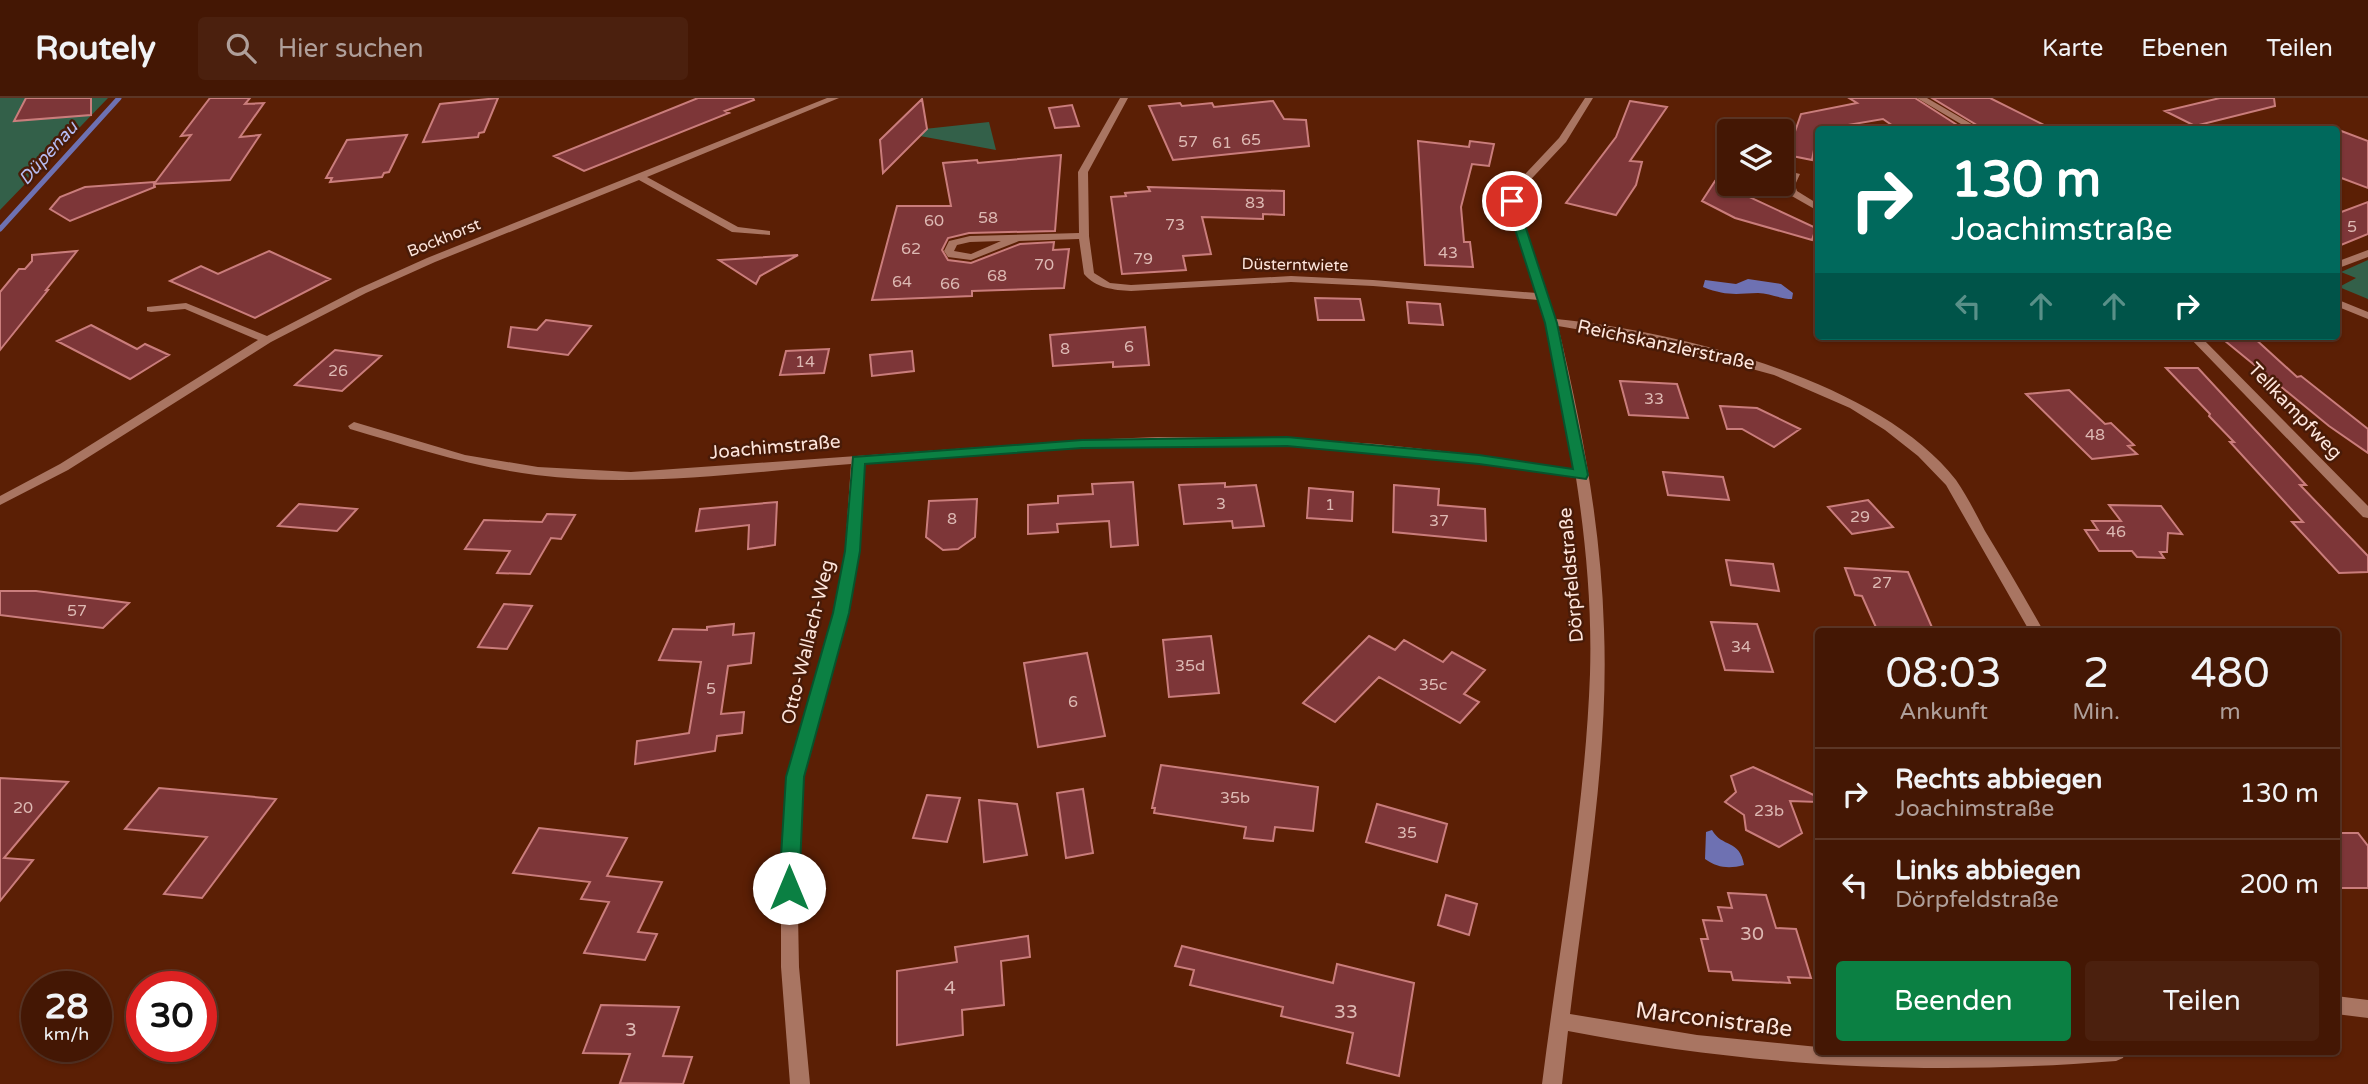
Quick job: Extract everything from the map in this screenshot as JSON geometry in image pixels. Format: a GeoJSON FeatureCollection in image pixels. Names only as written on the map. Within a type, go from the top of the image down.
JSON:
{"type":"FeatureCollection","features":[{"type":"Feature","properties":{"kind":"street","name":"Bockhorst"},"geometry":{"type":"LineString","coordinates":[[0,501],[74,461],[315,314],[403,272],[835,98]]}},
{"type":"Feature","properties":{"kind":"street","name":"Düsterntwiete"},"geometry":{"type":"LineString","coordinates":[[1124,98],[1083,172],[1084,236],[1089,274],[1106,286],[1131,288],[1291,279],[1373,282],[1543,297]]}},
{"type":"Feature","properties":{"kind":"street","name":"Dörpfeldstraße"},"geometry":{"type":"LineString","coordinates":[[1552,1084],[1592,754],[1597,670],[1591,545],[1581,475],[1551,323],[1512,201],[1513,194],[1563,140],[1589,98]]}},
{"type":"Feature","properties":{"kind":"street"},"geometry":{"type":"LineString","coordinates":[[1921,98],[1971,126]]}},
{"type":"Feature","properties":{"kind":"street"},"geometry":{"type":"LineString","coordinates":[[1795,174],[1790,185],[1793,193],[1815,206]]}},
{"type":"Feature","properties":{"kind":"street"},"geometry":{"type":"LineString","coordinates":[[640,177],[736,230],[766,233]]}},
{"type":"Feature","properties":{"kind":"street"},"geometry":{"type":"LineString","coordinates":[[1015,239],[971,257],[952,255],[949,251],[949,247],[960,240],[1084,236]]}},
{"type":"Feature","properties":{"kind":"street"},"geometry":{"type":"LineString","coordinates":[[2340,264],[2368,253]]}},
{"type":"Feature","properties":{"kind":"street"},"geometry":{"type":"LineString","coordinates":[[2340,304],[2368,316]]}},
{"type":"Feature","properties":{"kind":"street"},"geometry":{"type":"LineString","coordinates":[[151,309],[186,306],[267,341]]}},
{"type":"Feature","properties":{"kind":"street","name":"Reichskanzlerstraße"},"geometry":{"type":"LineString","coordinates":[[1551,323],[1627,334],[1739,359],[1812,385],[1883,424],[1938,468],[1951,483],[2035,628]]}},
{"type":"Feature","properties":{"kind":"street","name":"Tellkampfweg"},"geometry":{"type":"LineString","coordinates":[[2198,340],[2368,514]]}},
{"type":"Feature","properties":{"kind":"street","name":"Joachimstraße"},"geometry":{"type":"LineString","coordinates":[[354,426],[464,459],[538,471],[631,476],[1082,444],[1287,442],[1479,459],[1581,475]]}},
{"type":"Feature","properties":{"kind":"street","name":"Otto-Wallach-Weg"},"geometry":{"type":"LineString","coordinates":[[800,1084],[790,967],[789,862],[795,777],[841,613],[852,551],[858,460]]}},
{"type":"Feature","properties":{"kind":"street"},"geometry":{"type":"LineString","coordinates":[[2340,1004],[2368,1009]]}},
{"type":"Feature","properties":{"kind":"street","name":"Marconistraße"},"geometry":{"type":"LineString","coordinates":[[1559,1021],[1688,1043],[1811,1057],[1948,1060],[2053,1055]]}},
{"type":"Feature","properties":{"kind":"green space"},"geometry":{"type":"Polygon","coordinates":[[[0,98],[108,98],[0,210],[0,98]]]}},
{"type":"Feature","properties":{"kind":"green space"},"geometry":{"type":"Polygon","coordinates":[[[989,122],[996,150],[909,134],[915,130],[989,122]]]}},
{"type":"Feature","properties":{"kind":"green space"},"geometry":{"type":"Polygon","coordinates":[[[2368,260],[2368,299],[2340,287],[2356,278],[2341,272],[2368,260]]]}},
{"type":"Feature","properties":{"kind":"water"},"geometry":{"type":"Polygon","coordinates":[[[1748,279],[1781,284],[1793,293],[1792,299],[1762,293],[1724,293],[1703,287],[1705,280],[1736,284],[1748,279]]]}},
{"type":"Feature","properties":{"kind":"water"},"geometry":{"type":"Polygon","coordinates":[[[1712,830],[1716,836],[1739,851],[1744,865],[1724,867],[1705,859],[1706,832],[1712,830]]]}},
{"type":"Feature","properties":{"kind":"building"},"geometry":{"type":"Polygon","coordinates":[[[26,98],[91,98],[91,115],[14,121],[26,98]]]}},
{"type":"Feature","properties":{"kind":"building"},"geometry":{"type":"Polygon","coordinates":[[[210,98],[250,98],[245,104],[264,103],[240,137],[260,135],[230,180],[154,184],[191,135],[181,136],[210,98]]]}},
{"type":"Feature","properties":{"kind":"building"},"geometry":{"type":"Polygon","coordinates":[[[498,98],[484,132],[479,133],[478,137],[423,142],[440,104],[498,98]]]}},
{"type":"Feature","properties":{"kind":"building"},"geometry":{"type":"Polygon","coordinates":[[[698,98],[754,100],[725,111],[729,113],[584,171],[554,156],[698,98]]]}},
{"type":"Feature","properties":{"kind":"building"},"geometry":{"type":"Polygon","coordinates":[[[1849,98],[1915,98],[1959,126],[1893,126],[1883,119],[1842,126],[1815,126],[1812,160],[1794,156],[1794,134],[1801,114],[1857,103],[1849,98]]]}},
{"type":"Feature","properties":{"kind":"building"},"geometry":{"type":"Polygon","coordinates":[[[1932,98],[1990,98],[2046,126],[1978,126],[1932,98]]]}},
{"type":"Feature","properties":{"kind":"building"},"geometry":{"type":"Polygon","coordinates":[[[2220,98],[2274,98],[2275,106],[2195,126],[2165,111],[2220,98]]]}},
{"type":"Feature","properties":{"kind":"building"},"geometry":{"type":"Polygon","coordinates":[[[922,99],[927,129],[883,173],[880,140],[922,99]]]}},
{"type":"Feature","properties":{"kind":"building"},"geometry":{"type":"Polygon","coordinates":[[[1273,101],[1284,119],[1306,120],[1309,146],[1173,160],[1149,106],[1212,103],[1214,107],[1273,101]]]}},
{"type":"Feature","properties":{"kind":"building"},"geometry":{"type":"Polygon","coordinates":[[[1630,101],[1667,107],[1630,161],[1642,162],[1636,185],[1616,215],[1566,203],[1616,137],[1630,101]]]}},
{"type":"Feature","properties":{"kind":"building"},"geometry":{"type":"Polygon","coordinates":[[[1072,105],[1079,126],[1055,128],[1049,108],[1072,105]]]}},
{"type":"Feature","properties":{"kind":"building"},"geometry":{"type":"Polygon","coordinates":[[[2340,130],[2368,141],[2368,188],[2340,178],[2340,130]]]}},
{"type":"Feature","properties":{"kind":"building"},"geometry":{"type":"Polygon","coordinates":[[[407,135],[389,172],[382,177],[330,182],[332,178],[326,178],[347,140],[407,135]]]}},
{"type":"Feature","properties":{"kind":"building"},"geometry":{"type":"Polygon","coordinates":[[[1418,141],[1469,147],[1470,141],[1494,144],[1489,166],[1472,164],[1461,207],[1464,242],[1470,242],[1473,267],[1425,265],[1418,141]]]}},
{"type":"Feature","properties":{"kind":"building"},"geometry":{"type":"Polygon","coordinates":[[[1061,155],[1055,231],[969,233],[948,238],[942,250],[948,260],[971,263],[1020,244],[1054,242],[1053,250],[1069,249],[1064,288],[972,291],[972,296],[872,300],[897,206],[951,206],[943,163],[977,160],[978,163],[1061,155]]]}},
{"type":"Feature","properties":{"kind":"building"},"geometry":{"type":"Polygon","coordinates":[[[1715,181],[1717,196],[1747,196],[1815,228],[1815,231],[1812,240],[1735,218],[1702,201],[1715,181]]]}},
{"type":"Feature","properties":{"kind":"building"},"geometry":{"type":"Polygon","coordinates":[[[154,182],[155,187],[70,221],[50,209],[60,197],[85,187],[154,182]]]}},
{"type":"Feature","properties":{"kind":"building"},"geometry":{"type":"Polygon","coordinates":[[[1148,187],[1284,191],[1284,215],[1263,214],[1263,219],[1202,217],[1211,254],[1183,256],[1186,270],[1122,274],[1111,197],[1150,191],[1148,187]]]}},
{"type":"Feature","properties":{"kind":"building"},"geometry":{"type":"Polygon","coordinates":[[[2368,202],[2368,234],[2340,245],[2340,212],[2368,202]]]}},
{"type":"Feature","properties":{"kind":"building"},"geometry":{"type":"Polygon","coordinates":[[[77,251],[0,350],[0,292],[19,269],[25,269],[32,261],[32,255],[77,251]]]}},
{"type":"Feature","properties":{"kind":"building"},"geometry":{"type":"Polygon","coordinates":[[[269,251],[330,279],[255,318],[170,281],[201,266],[218,274],[269,251]]]}},
{"type":"Feature","properties":{"kind":"building"},"geometry":{"type":"Polygon","coordinates":[[[798,255],[760,276],[756,284],[719,260],[798,255]]]}},
{"type":"Feature","properties":{"kind":"building"},"geometry":{"type":"Polygon","coordinates":[[[1315,298],[1360,299],[1364,320],[1318,320],[1315,298]]]}},
{"type":"Feature","properties":{"kind":"building"},"geometry":{"type":"Polygon","coordinates":[[[1407,302],[1440,304],[1443,325],[1409,323],[1407,302]]]}},
{"type":"Feature","properties":{"kind":"building"},"geometry":{"type":"Polygon","coordinates":[[[546,320],[591,326],[568,355],[508,347],[511,327],[537,330],[546,320]]]}},
{"type":"Feature","properties":{"kind":"building"},"geometry":{"type":"Polygon","coordinates":[[[91,325],[137,349],[145,344],[169,355],[130,379],[57,341],[91,325]]]}},
{"type":"Feature","properties":{"kind":"building"},"geometry":{"type":"Polygon","coordinates":[[[1145,327],[1149,365],[1113,367],[1113,362],[1053,366],[1050,335],[1145,327]]]}},
{"type":"Feature","properties":{"kind":"building"},"geometry":{"type":"Polygon","coordinates":[[[2224,340],[2256,340],[2297,377],[2301,376],[2368,429],[2368,453],[2329,426],[2224,340]]]}},
{"type":"Feature","properties":{"kind":"building"},"geometry":{"type":"Polygon","coordinates":[[[829,349],[824,373],[780,375],[786,351],[829,349]]]}},
{"type":"Feature","properties":{"kind":"building"},"geometry":{"type":"Polygon","coordinates":[[[335,350],[381,356],[342,391],[295,385],[335,350]]]}},
{"type":"Feature","properties":{"kind":"building"},"geometry":{"type":"Polygon","coordinates":[[[912,351],[914,371],[872,376],[870,355],[912,351]]]}},
{"type":"Feature","properties":{"kind":"building"},"geometry":{"type":"Polygon","coordinates":[[[2166,368],[2198,368],[2306,485],[2300,485],[2368,556],[2368,572],[2339,573],[2292,522],[2303,522],[2230,442],[2234,442],[2210,414],[2166,368]]]}},
{"type":"Feature","properties":{"kind":"building"},"geometry":{"type":"Polygon","coordinates":[[[1620,381],[1677,384],[1688,418],[1629,415],[1620,381]]]}},
{"type":"Feature","properties":{"kind":"building"},"geometry":{"type":"Polygon","coordinates":[[[2069,390],[2105,424],[2111,423],[2134,445],[2128,446],[2137,454],[2092,459],[2026,394],[2069,390]]]}},
{"type":"Feature","properties":{"kind":"building"},"geometry":{"type":"Polygon","coordinates":[[[1720,406],[1757,408],[1800,429],[1774,447],[1742,429],[1727,429],[1720,406]]]}},
{"type":"Feature","properties":{"kind":"building"},"geometry":{"type":"Polygon","coordinates":[[[1663,472],[1723,477],[1729,500],[1668,495],[1663,472]]]}},
{"type":"Feature","properties":{"kind":"building"},"geometry":{"type":"Polygon","coordinates":[[[1133,482],[1138,545],[1111,547],[1109,521],[1057,524],[1058,532],[1028,534],[1028,505],[1058,503],[1058,496],[1093,494],[1092,484],[1133,482]]]}},
{"type":"Feature","properties":{"kind":"building"},"geometry":{"type":"Polygon","coordinates":[[[1225,483],[1225,487],[1256,485],[1264,526],[1233,528],[1232,521],[1184,524],[1179,485],[1225,483]]]}},
{"type":"Feature","properties":{"kind":"building"},"geometry":{"type":"Polygon","coordinates":[[[1394,485],[1439,489],[1438,505],[1485,509],[1486,541],[1393,532],[1394,485]]]}},
{"type":"Feature","properties":{"kind":"building"},"geometry":{"type":"Polygon","coordinates":[[[1309,488],[1353,492],[1352,521],[1307,518],[1309,488]]]}},
{"type":"Feature","properties":{"kind":"building"},"geometry":{"type":"Polygon","coordinates":[[[977,499],[975,537],[958,549],[943,550],[926,537],[929,501],[977,499]]]}},
{"type":"Feature","properties":{"kind":"building"},"geometry":{"type":"Polygon","coordinates":[[[1868,500],[1893,527],[1852,534],[1828,507],[1868,500]]]}},
{"type":"Feature","properties":{"kind":"building"},"geometry":{"type":"Polygon","coordinates":[[[777,502],[775,545],[748,549],[749,525],[696,531],[700,509],[777,502]]]}},
{"type":"Feature","properties":{"kind":"building"},"geometry":{"type":"Polygon","coordinates":[[[299,504],[357,509],[337,531],[278,526],[299,504]]]}},
{"type":"Feature","properties":{"kind":"building"},"geometry":{"type":"Polygon","coordinates":[[[2109,505],[2161,506],[2182,534],[2168,533],[2167,552],[2160,552],[2164,558],[2137,557],[2132,551],[2099,551],[2085,530],[2098,530],[2092,521],[2121,521],[2109,505]]]}},
{"type":"Feature","properties":{"kind":"building"},"geometry":{"type":"Polygon","coordinates":[[[547,514],[575,515],[561,539],[551,538],[530,574],[497,573],[510,551],[465,549],[484,520],[542,522],[547,514]]]}},
{"type":"Feature","properties":{"kind":"building"},"geometry":{"type":"Polygon","coordinates":[[[1726,560],[1773,564],[1779,591],[1731,585],[1726,560]]]}},
{"type":"Feature","properties":{"kind":"building"},"geometry":{"type":"Polygon","coordinates":[[[1845,568],[1908,572],[1932,628],[1876,628],[1862,596],[1855,595],[1845,568]]]}},
{"type":"Feature","properties":{"kind":"building"},"geometry":{"type":"Polygon","coordinates":[[[0,591],[36,591],[129,603],[103,628],[0,615],[0,591]]]}},
{"type":"Feature","properties":{"kind":"building"},"geometry":{"type":"Polygon","coordinates":[[[504,604],[532,606],[507,649],[478,647],[504,604]]]}},
{"type":"Feature","properties":{"kind":"building"},"geometry":{"type":"Polygon","coordinates":[[[1711,622],[1757,624],[1773,672],[1725,670],[1711,622]]]}},
{"type":"Feature","properties":{"kind":"building"},"geometry":{"type":"Polygon","coordinates":[[[734,624],[733,635],[754,633],[751,663],[728,666],[721,714],[744,712],[742,733],[717,736],[715,751],[635,764],[637,741],[689,733],[701,662],[659,660],[673,629],[707,630],[707,627],[734,624]]]}},
{"type":"Feature","properties":{"kind":"building"},"geometry":{"type":"Polygon","coordinates":[[[1211,636],[1219,693],[1169,697],[1163,640],[1211,636]]]}},
{"type":"Feature","properties":{"kind":"building"},"geometry":{"type":"Polygon","coordinates":[[[1369,636],[1395,650],[1404,640],[1443,662],[1452,652],[1485,670],[1464,694],[1479,702],[1460,723],[1379,677],[1335,722],[1303,703],[1369,636]]]}},
{"type":"Feature","properties":{"kind":"building"},"geometry":{"type":"Polygon","coordinates":[[[1087,653],[1105,736],[1038,747],[1024,663],[1087,653]]]}},
{"type":"Feature","properties":{"kind":"building"},"geometry":{"type":"Polygon","coordinates":[[[1161,765],[1318,787],[1313,831],[1275,827],[1273,841],[1244,838],[1246,827],[1154,813],[1155,808],[1152,808],[1161,765]]]}},
{"type":"Feature","properties":{"kind":"building"},"geometry":{"type":"Polygon","coordinates":[[[1753,767],[1815,796],[1815,802],[1790,801],[1802,833],[1779,847],[1746,830],[1744,815],[1725,802],[1736,792],[1731,776],[1753,767]]]}},
{"type":"Feature","properties":{"kind":"building"},"geometry":{"type":"Polygon","coordinates":[[[0,778],[68,782],[4,858],[33,860],[0,901],[0,778]]]}},
{"type":"Feature","properties":{"kind":"building"},"geometry":{"type":"Polygon","coordinates":[[[159,788],[276,799],[202,898],[164,894],[207,837],[125,829],[159,788]]]}},
{"type":"Feature","properties":{"kind":"building"},"geometry":{"type":"Polygon","coordinates":[[[1083,789],[1093,853],[1066,858],[1057,793],[1083,789]]]}},
{"type":"Feature","properties":{"kind":"building"},"geometry":{"type":"Polygon","coordinates":[[[927,795],[960,798],[947,842],[913,838],[927,795]]]}},
{"type":"Feature","properties":{"kind":"building"},"geometry":{"type":"Polygon","coordinates":[[[979,800],[1017,804],[1027,855],[984,862],[979,800]]]}},
{"type":"Feature","properties":{"kind":"building"},"geometry":{"type":"Polygon","coordinates":[[[1377,804],[1447,824],[1437,862],[1366,842],[1377,804]]]}},
{"type":"Feature","properties":{"kind":"building"},"geometry":{"type":"Polygon","coordinates":[[[539,828],[627,838],[607,876],[662,882],[638,932],[657,934],[645,960],[584,953],[609,902],[581,899],[590,882],[513,873],[539,828]]]}},
{"type":"Feature","properties":{"kind":"building"},"geometry":{"type":"Polygon","coordinates":[[[2340,833],[2358,833],[2368,846],[2368,888],[2340,888],[2340,833]]]}},
{"type":"Feature","properties":{"kind":"building"},"geometry":{"type":"Polygon","coordinates":[[[1728,893],[1766,895],[1776,928],[1796,929],[1811,978],[1788,977],[1790,983],[1733,980],[1731,972],[1709,971],[1701,939],[1708,939],[1703,920],[1722,921],[1718,907],[1732,908],[1728,893]]]}},
{"type":"Feature","properties":{"kind":"building"},"geometry":{"type":"Polygon","coordinates":[[[1446,895],[1477,904],[1469,935],[1438,925],[1446,895]]]}},
{"type":"Feature","properties":{"kind":"building"},"geometry":{"type":"Polygon","coordinates":[[[1028,936],[1030,957],[1001,961],[1004,1005],[962,1010],[963,1035],[897,1045],[897,971],[957,962],[955,947],[1028,936]]]}},
{"type":"Feature","properties":{"kind":"building"},"geometry":{"type":"Polygon","coordinates":[[[1182,946],[1333,983],[1337,964],[1414,983],[1399,1076],[1347,1063],[1353,1033],[1281,1016],[1283,1007],[1190,985],[1194,970],[1175,966],[1182,946]]]}},
{"type":"Feature","properties":{"kind":"building"},"geometry":{"type":"Polygon","coordinates":[[[601,1005],[679,1007],[663,1056],[692,1057],[683,1084],[620,1083],[630,1054],[583,1053],[601,1005]]]}},
{"type":"Feature","properties":{"kind":"waterway","name":"Düpenau"},"geometry":{"type":"LineString","coordinates":[[0,229],[119,98]]}},
{"type":"Feature","properties":{"kind":"route"},"geometry":{"type":"LineString","coordinates":[[789,888],[795,777],[841,613],[852,551],[858,460],[1082,444],[1158,441],[1287,442],[1479,459],[1581,475],[1551,323],[1512,201]]}}]}
